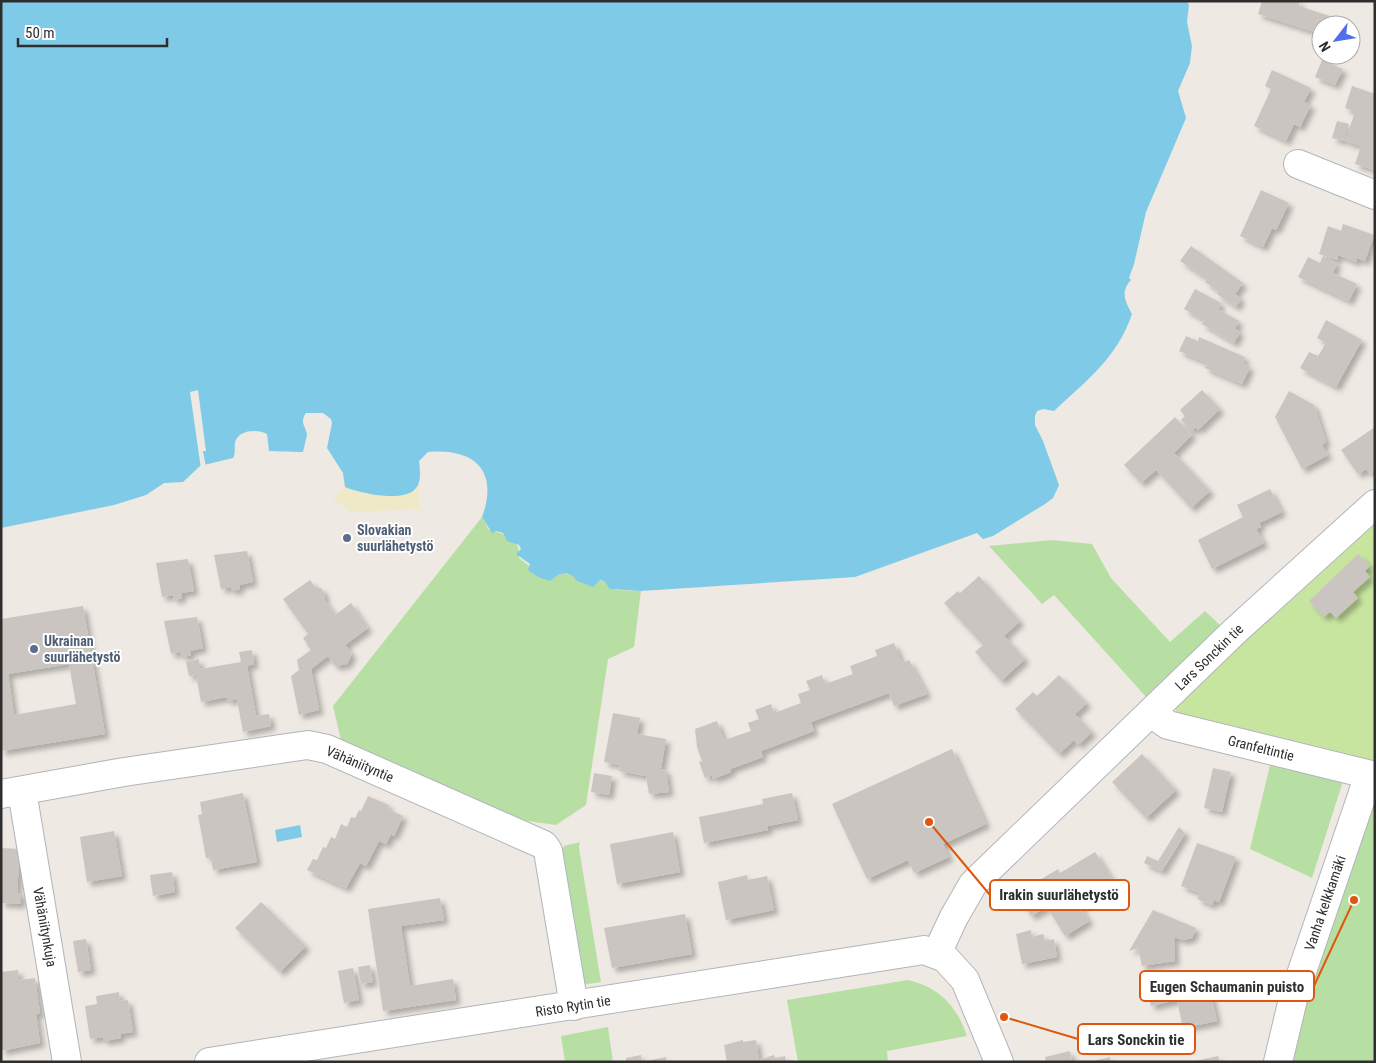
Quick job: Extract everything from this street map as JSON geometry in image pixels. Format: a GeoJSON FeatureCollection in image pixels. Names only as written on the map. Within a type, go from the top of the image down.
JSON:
{"type":"FeatureCollection","features":[{"type":"Feature","properties":{"kind":"street"},"geometry":{"type":"LineString","coordinates":[[1298,164],[1375,195]]}},
{"type":"Feature","properties":{"kind":"street","name":"Lars Sonckin tie"},"geometry":{"type":"LineString","coordinates":[[937,953],[968,889],[1235,631],[1375,504]]}},
{"type":"Feature","properties":{"kind":"street","name":"Granfeltintie"},"geometry":{"type":"LineString","coordinates":[[1152,713],[1168,725],[1372,776]]}},
{"type":"Feature","properties":{"kind":"street","name":"Vähäniityntie"},"geometry":{"type":"LineString","coordinates":[[12,793],[124,772],[268,751],[308,746],[327,749],[544,845],[548,851],[574,1006]]}},
{"type":"Feature","properties":{"kind":"street","name":"Vanha kelkkamäki"},"geometry":{"type":"LineString","coordinates":[[1278,1062],[1294,995],[1372,776]]}},
{"type":"Feature","properties":{"kind":"street","name":"Vähäniitynkuja"},"geometry":{"type":"LineString","coordinates":[[12,793],[67,1062]]}},
{"type":"Feature","properties":{"kind":"street","name":"Risto Rytin tie"},"geometry":{"type":"LineString","coordinates":[[209,1062],[574,1006],[912,951],[924,950],[937,953]]}},
{"type":"Feature","properties":{"kind":"street"},"geometry":{"type":"LineString","coordinates":[[937,953],[954,966],[964,980],[999,1062]]}},
{"type":"Feature","properties":{"kind":"green space"},"geometry":{"type":"Polygon","coordinates":[[[482,517],[489,530],[501,533],[515,542],[518,547],[519,558],[549,581],[558,575],[567,573],[605,582],[616,590],[641,591],[634,647],[608,659],[586,805],[556,825],[506,818],[343,749],[333,706],[482,517]]]}},
{"type":"Feature","properties":{"kind":"green space"},"geometry":{"type":"Polygon","coordinates":[[[1375,519],[1375,766],[1180,718],[1176,712],[1176,703],[1375,519]]]}},
{"type":"Feature","properties":{"kind":"green space"},"geometry":{"type":"Polygon","coordinates":[[[1051,540],[1092,544],[1111,578],[1170,642],[1205,611],[1222,627],[1148,699],[1054,595],[1042,604],[989,546],[1051,540]]]}},
{"type":"Feature","properties":{"kind":"green space"},"geometry":{"type":"Polygon","coordinates":[[[1271,761],[1344,778],[1312,878],[1250,849],[1271,761]]]}},
{"type":"Feature","properties":{"kind":"green space"},"geometry":{"type":"Polygon","coordinates":[[[1375,789],[1375,1062],[1284,1062],[1375,789]]]}},
{"type":"Feature","properties":{"kind":"green space"},"geometry":{"type":"Polygon","coordinates":[[[580,842],[579,848],[601,982],[581,985],[557,858],[564,846],[580,842]]]}},
{"type":"Feature","properties":{"kind":"green space"},"geometry":{"type":"Polygon","coordinates":[[[908,980],[929,987],[945,999],[958,1016],[967,1036],[887,1051],[888,1062],[798,1062],[787,1000],[908,980]]]}},
{"type":"Feature","properties":{"kind":"green space"},"geometry":{"type":"Polygon","coordinates":[[[608,1027],[613,1062],[565,1062],[561,1036],[608,1027]]]}},
{"type":"Feature","properties":{"kind":"sand"},"geometry":{"type":"Polygon","coordinates":[[[419,484],[419,509],[350,512],[333,499],[345,487],[362,493],[383,496],[404,494],[413,490],[419,484]]]}},
{"type":"Feature","properties":{"kind":"water"},"geometry":{"type":"Polygon","coordinates":[[[1,1],[1187,1],[1189,5],[1187,22],[1192,46],[1190,63],[1178,91],[1186,118],[1146,212],[1129,278],[1131,280],[1125,293],[1126,301],[1132,314],[1126,330],[1109,356],[1089,378],[1054,411],[1043,409],[1037,411],[1035,416],[1035,425],[1059,485],[1053,498],[993,536],[983,539],[977,533],[855,577],[641,591],[610,589],[605,582],[600,580],[593,587],[577,581],[567,573],[558,575],[550,581],[538,577],[528,570],[530,564],[516,554],[521,549],[519,545],[507,541],[503,533],[496,531],[492,533],[482,517],[487,487],[485,475],[479,466],[459,454],[428,452],[419,461],[420,476],[418,485],[413,491],[405,495],[384,496],[345,487],[343,473],[327,448],[332,423],[331,419],[323,413],[306,413],[304,416],[303,422],[307,435],[303,452],[269,451],[267,434],[259,431],[245,432],[235,442],[233,458],[200,466],[183,482],[164,483],[146,495],[114,505],[1,528],[1,1]]]}},
{"type":"Feature","properties":{"kind":"water"},"geometry":{"type":"Polygon","coordinates":[[[300,825],[302,837],[277,842],[275,830],[300,825]]]}},
{"type":"Feature","properties":{"kind":"pier"},"geometry":{"type":"Polygon","coordinates":[[[198,390],[206,451],[203,451],[206,467],[201,469],[190,392],[198,390]]]}},
{"type":"Feature","properties":{"kind":"building"},"geometry":{"type":"Polygon","coordinates":[[[1262,1],[1300,1],[1299,6],[1327,15],[1311,15],[1311,31],[1258,14],[1262,1]]]}},
{"type":"Feature","properties":{"kind":"building"},"geometry":{"type":"Polygon","coordinates":[[[1320,65],[1334,65],[1343,69],[1335,85],[1315,77],[1320,65]]]}},
{"type":"Feature","properties":{"kind":"building"},"geometry":{"type":"Polygon","coordinates":[[[1272,70],[1311,88],[1304,102],[1311,105],[1300,127],[1294,124],[1286,141],[1254,126],[1271,89],[1265,86],[1272,70]]]}},
{"type":"Feature","properties":{"kind":"building"},"geometry":{"type":"Polygon","coordinates":[[[1352,86],[1375,94],[1375,170],[1355,164],[1361,146],[1345,141],[1355,112],[1345,108],[1352,86]]]}},
{"type":"Feature","properties":{"kind":"building"},"geometry":{"type":"Polygon","coordinates":[[[1337,121],[1349,124],[1344,141],[1332,138],[1337,121]]]}},
{"type":"Feature","properties":{"kind":"building"},"geometry":{"type":"Polygon","coordinates":[[[1261,190],[1289,203],[1276,230],[1272,228],[1263,247],[1240,236],[1261,190]]]}},
{"type":"Feature","properties":{"kind":"building"},"geometry":{"type":"Polygon","coordinates":[[[1343,224],[1374,235],[1365,261],[1357,258],[1356,262],[1338,255],[1337,260],[1319,254],[1328,226],[1341,231],[1343,224]]]}},
{"type":"Feature","properties":{"kind":"building"},"geometry":{"type":"Polygon","coordinates":[[[1191,246],[1243,283],[1235,294],[1241,299],[1236,307],[1217,294],[1219,291],[1205,282],[1207,279],[1180,261],[1191,246]]]}},
{"type":"Feature","properties":{"kind":"building"},"geometry":{"type":"Polygon","coordinates":[[[1323,256],[1337,263],[1333,273],[1357,284],[1349,301],[1298,277],[1308,257],[1320,263],[1323,256]]]}},
{"type":"Feature","properties":{"kind":"building"},"geometry":{"type":"Polygon","coordinates":[[[1195,289],[1221,303],[1218,309],[1239,321],[1235,329],[1240,332],[1234,343],[1202,324],[1204,320],[1184,309],[1195,289]]]}},
{"type":"Feature","properties":{"kind":"building"},"geometry":{"type":"Polygon","coordinates":[[[1326,320],[1362,340],[1336,387],[1300,368],[1309,352],[1318,356],[1326,343],[1317,338],[1326,320]]]}},
{"type":"Feature","properties":{"kind":"building"},"geometry":{"type":"Polygon","coordinates":[[[1186,336],[1198,341],[1199,337],[1245,357],[1243,363],[1250,367],[1242,384],[1205,368],[1207,363],[1179,351],[1186,336]]]}},
{"type":"Feature","properties":{"kind":"building"},"geometry":{"type":"Polygon","coordinates":[[[1202,390],[1220,409],[1198,430],[1196,427],[1192,431],[1181,420],[1185,416],[1180,410],[1202,390]]]}},
{"type":"Feature","properties":{"kind":"building"},"geometry":{"type":"Polygon","coordinates":[[[1289,391],[1314,405],[1326,442],[1322,445],[1328,455],[1302,469],[1275,417],[1289,391]]]}},
{"type":"Feature","properties":{"kind":"building"},"geometry":{"type":"Polygon","coordinates":[[[1175,417],[1192,435],[1174,453],[1210,491],[1191,508],[1156,470],[1141,483],[1124,465],[1175,417]]]}},
{"type":"Feature","properties":{"kind":"building"},"geometry":{"type":"Polygon","coordinates":[[[1375,427],[1375,471],[1370,474],[1366,469],[1358,474],[1341,450],[1375,427]]]}},
{"type":"Feature","properties":{"kind":"building"},"geometry":{"type":"Polygon","coordinates":[[[1270,489],[1282,512],[1259,523],[1261,527],[1256,529],[1264,543],[1212,569],[1198,540],[1243,517],[1237,505],[1270,489]]]}},
{"type":"Feature","properties":{"kind":"building"},"geometry":{"type":"Polygon","coordinates":[[[247,551],[253,582],[239,585],[240,589],[231,591],[231,587],[221,589],[214,555],[247,551]]]}},
{"type":"Feature","properties":{"kind":"building"},"geometry":{"type":"Polygon","coordinates":[[[1358,554],[1370,566],[1365,571],[1370,577],[1353,592],[1358,598],[1336,618],[1330,612],[1324,617],[1309,601],[1358,554]]]}},
{"type":"Feature","properties":{"kind":"building"},"geometry":{"type":"Polygon","coordinates":[[[188,559],[194,591],[181,593],[182,598],[174,600],[173,595],[162,597],[156,563],[188,559]]]}},
{"type":"Feature","properties":{"kind":"building"},"geometry":{"type":"Polygon","coordinates":[[[979,576],[1020,621],[1004,636],[1025,659],[1001,681],[975,652],[983,645],[944,603],[958,591],[960,593],[979,576]]]}},
{"type":"Feature","properties":{"kind":"building"},"geometry":{"type":"Polygon","coordinates":[[[310,580],[315,587],[321,588],[325,594],[324,599],[335,615],[351,603],[368,628],[345,645],[352,654],[347,664],[335,666],[328,656],[311,669],[319,710],[299,715],[291,676],[299,670],[297,660],[311,650],[303,638],[308,634],[283,599],[310,580]]]}},
{"type":"Feature","properties":{"kind":"building"},"geometry":{"type":"Polygon","coordinates":[[[83,606],[105,734],[1,751],[1,619],[83,606]],[[69,664],[8,674],[14,715],[76,704],[69,664]]]}},
{"type":"Feature","properties":{"kind":"building"},"geometry":{"type":"Polygon","coordinates":[[[197,617],[203,648],[190,651],[191,655],[182,657],[181,652],[171,654],[164,621],[197,617]]]}},
{"type":"Feature","properties":{"kind":"building"},"geometry":{"type":"Polygon","coordinates":[[[894,643],[902,663],[909,660],[927,694],[894,706],[889,693],[811,722],[814,731],[761,751],[763,757],[730,769],[731,772],[713,779],[712,775],[705,778],[699,762],[702,761],[697,747],[695,729],[717,721],[724,740],[751,731],[748,723],[759,719],[755,710],[771,704],[774,713],[801,703],[798,694],[810,690],[806,681],[822,675],[825,684],[853,674],[850,666],[877,656],[875,650],[894,643]]]}},
{"type":"Feature","properties":{"kind":"building"},"geometry":{"type":"Polygon","coordinates":[[[252,650],[254,664],[247,666],[256,716],[269,714],[271,726],[243,732],[237,699],[228,701],[227,697],[201,702],[196,675],[189,676],[186,662],[199,659],[200,669],[241,662],[239,652],[252,650]]]}},
{"type":"Feature","properties":{"kind":"building"},"geometry":{"type":"Polygon","coordinates":[[[1059,675],[1087,703],[1075,714],[1092,732],[1078,745],[1074,740],[1059,754],[1015,709],[1033,692],[1037,696],[1059,675]]]}},
{"type":"Feature","properties":{"kind":"building"},"geometry":{"type":"Polygon","coordinates":[[[613,713],[640,718],[637,734],[666,739],[661,769],[666,770],[669,792],[649,794],[646,776],[619,771],[620,765],[604,762],[613,713]]]}},
{"type":"Feature","properties":{"kind":"building"},"geometry":{"type":"Polygon","coordinates":[[[952,749],[986,824],[943,844],[949,857],[914,873],[908,860],[867,879],[832,804],[952,749]]]}},
{"type":"Feature","properties":{"kind":"building"},"geometry":{"type":"Polygon","coordinates":[[[1142,754],[1176,790],[1146,818],[1112,782],[1142,754]]]}},
{"type":"Feature","properties":{"kind":"building"},"geometry":{"type":"Polygon","coordinates":[[[1213,768],[1231,772],[1222,812],[1204,808],[1213,768]]]}},
{"type":"Feature","properties":{"kind":"building"},"geometry":{"type":"Polygon","coordinates":[[[594,773],[612,776],[609,795],[591,792],[594,773]]]}},
{"type":"Feature","properties":{"kind":"building"},"geometry":{"type":"Polygon","coordinates":[[[243,793],[257,862],[213,870],[211,857],[206,858],[198,815],[202,814],[200,802],[243,793]]]}},
{"type":"Feature","properties":{"kind":"building"},"geometry":{"type":"Polygon","coordinates":[[[792,793],[798,820],[768,826],[768,830],[704,843],[699,817],[763,804],[762,799],[792,793]]]}},
{"type":"Feature","properties":{"kind":"building"},"geometry":{"type":"Polygon","coordinates":[[[368,796],[389,805],[388,809],[403,816],[394,836],[391,834],[386,844],[379,841],[366,866],[360,863],[346,888],[307,870],[313,859],[317,860],[323,847],[326,848],[331,837],[335,839],[341,824],[347,827],[351,817],[355,818],[359,810],[361,811],[368,796]]]}},
{"type":"Feature","properties":{"kind":"building"},"geometry":{"type":"Polygon","coordinates":[[[1179,827],[1185,833],[1162,871],[1144,863],[1147,856],[1158,861],[1179,827]]]}},
{"type":"Feature","properties":{"kind":"building"},"geometry":{"type":"Polygon","coordinates":[[[114,831],[122,876],[87,882],[80,837],[114,831]]]}},
{"type":"Feature","properties":{"kind":"building"},"geometry":{"type":"Polygon","coordinates":[[[673,832],[680,872],[617,884],[610,844],[673,832]]]}},
{"type":"Feature","properties":{"kind":"building"},"geometry":{"type":"Polygon","coordinates":[[[1197,843],[1236,857],[1219,902],[1214,900],[1212,905],[1197,899],[1200,893],[1181,886],[1197,843]]]}},
{"type":"Feature","properties":{"kind":"building"},"geometry":{"type":"Polygon","coordinates":[[[1,848],[20,849],[17,893],[21,893],[21,904],[1,903],[1,848]]]}},
{"type":"Feature","properties":{"kind":"building"},"geometry":{"type":"Polygon","coordinates":[[[1095,852],[1115,884],[1080,906],[1089,921],[1065,936],[1047,907],[1031,916],[1017,894],[1058,869],[1060,873],[1095,852]]]}},
{"type":"Feature","properties":{"kind":"building"},"geometry":{"type":"Polygon","coordinates":[[[172,872],[175,892],[153,896],[150,875],[172,872]]]}},
{"type":"Feature","properties":{"kind":"building"},"geometry":{"type":"Polygon","coordinates":[[[747,875],[748,880],[767,876],[774,910],[726,920],[718,882],[747,875]]]}},
{"type":"Feature","properties":{"kind":"building"},"geometry":{"type":"Polygon","coordinates":[[[440,898],[444,920],[401,926],[410,986],[453,979],[456,1000],[383,1011],[368,909],[440,898]]]}},
{"type":"Feature","properties":{"kind":"building"},"geometry":{"type":"Polygon","coordinates":[[[261,902],[306,946],[280,972],[235,928],[261,902]]]}},
{"type":"Feature","properties":{"kind":"building"},"geometry":{"type":"Polygon","coordinates":[[[1153,910],[1196,928],[1192,938],[1183,940],[1174,937],[1175,961],[1142,966],[1138,948],[1129,951],[1153,910]]]}},
{"type":"Feature","properties":{"kind":"building"},"geometry":{"type":"Polygon","coordinates":[[[685,914],[692,954],[612,968],[604,928],[685,914]]]}},
{"type":"Feature","properties":{"kind":"building"},"geometry":{"type":"Polygon","coordinates":[[[1031,930],[1032,937],[1043,934],[1045,941],[1054,939],[1057,957],[1022,964],[1016,934],[1031,930]]]}},
{"type":"Feature","properties":{"kind":"building"},"geometry":{"type":"Polygon","coordinates":[[[86,939],[91,970],[78,972],[73,941],[86,939]]]}},
{"type":"Feature","properties":{"kind":"building"},"geometry":{"type":"Polygon","coordinates":[[[370,965],[373,982],[361,984],[358,967],[370,965]]]}},
{"type":"Feature","properties":{"kind":"building"},"geometry":{"type":"Polygon","coordinates":[[[353,968],[359,1000],[344,1003],[338,971],[353,968]]]}},
{"type":"Feature","properties":{"kind":"building"},"geometry":{"type":"Polygon","coordinates":[[[18,970],[19,980],[35,978],[40,1013],[36,1014],[40,1043],[1,1051],[1,972],[18,970]]]}},
{"type":"Feature","properties":{"kind":"building"},"geometry":{"type":"Polygon","coordinates":[[[1186,974],[1189,987],[1208,983],[1217,1021],[1183,1028],[1177,1000],[1151,1006],[1146,983],[1186,974]]]}},
{"type":"Feature","properties":{"kind":"building"},"geometry":{"type":"Polygon","coordinates":[[[119,992],[120,1001],[128,1000],[133,1032],[120,1034],[121,1038],[104,1041],[103,1037],[90,1039],[85,1006],[97,1004],[96,996],[119,992]]]}},
{"type":"Feature","properties":{"kind":"building"},"geometry":{"type":"Polygon","coordinates":[[[743,1040],[743,1042],[756,1040],[759,1060],[774,1055],[775,1058],[785,1056],[786,1062],[727,1062],[724,1045],[743,1040]]]}},
{"type":"Feature","properties":{"kind":"building"},"geometry":{"type":"Polygon","coordinates":[[[1070,1051],[1072,1062],[1046,1062],[1045,1057],[1070,1051]]]}},
{"type":"Feature","properties":{"kind":"building"},"geometry":{"type":"Polygon","coordinates":[[[641,1055],[642,1062],[626,1062],[626,1058],[641,1055]]]}},
{"type":"Feature","properties":{"kind":"building"},"geometry":{"type":"Polygon","coordinates":[[[1218,1056],[1220,1062],[1195,1062],[1195,1061],[1218,1056]]]}},
{"type":"Feature","properties":{"kind":"building"},"geometry":{"type":"Polygon","coordinates":[[[666,1057],[666,1062],[646,1061],[666,1057]]]}},
{"type":"Feature","properties":{"kind":"building"},"geometry":{"type":"Polygon","coordinates":[[[1110,1057],[1111,1062],[1093,1062],[1093,1061],[1110,1057]]]}},
{"type":"Feature","properties":{"kind":"place","name":"Slovakian suurlähetystö"},"geometry":{"type":"Point","coordinates":[347,538]}},
{"type":"Feature","properties":{"kind":"place","name":"Ukrainan suurlähetystö"},"geometry":{"type":"Point","coordinates":[34,649]}},
{"type":"Feature","properties":{"kind":"place","name":"Irakin suurlähetystö"},"geometry":{"type":"Point","coordinates":[929,822]}},
{"type":"Feature","properties":{"kind":"place","name":"Eugen Schaumanin puisto"},"geometry":{"type":"Point","coordinates":[1354,900]}},
{"type":"Feature","properties":{"kind":"place","name":"Lars Sonckin tie"},"geometry":{"type":"Point","coordinates":[1004,1017]}}]}
